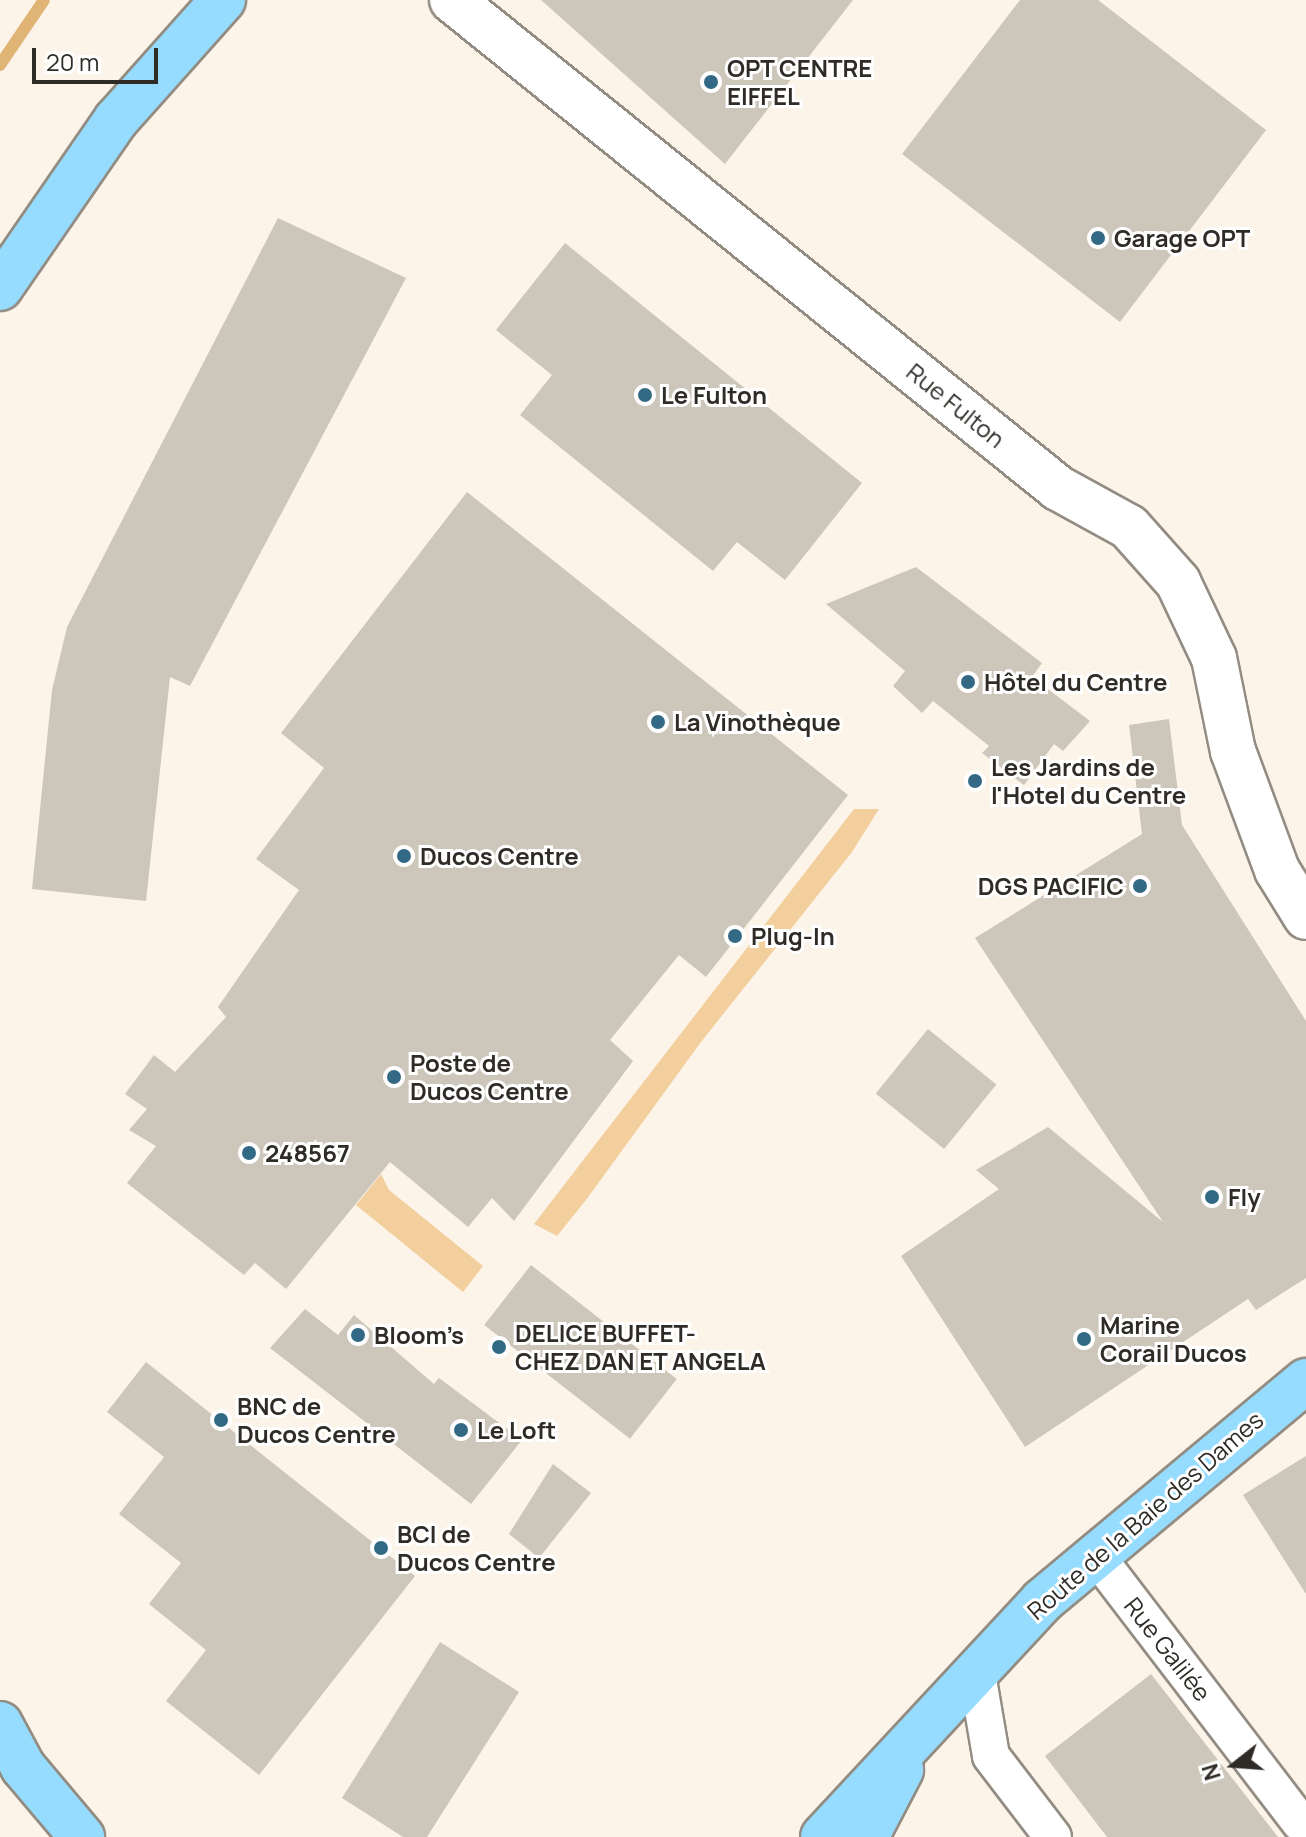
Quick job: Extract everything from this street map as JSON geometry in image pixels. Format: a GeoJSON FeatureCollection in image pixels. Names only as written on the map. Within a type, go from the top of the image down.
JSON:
{"type":"FeatureCollection","features":[{"type":"Feature","properties":{"kind":"main road"},"geometry":{"type":"LineString","coordinates":[[0,288],[116,120],[223,0]]}},
{"type":"Feature","properties":{"kind":"main road","name":"Route de la Baie des Dames"},"geometry":{"type":"LineString","coordinates":[[823,1837],[976,1668],[1094,1553],[1306,1381]]}},
{"type":"Feature","properties":{"kind":"main road"},"geometry":{"type":"LineString","coordinates":[[0,1724],[23,1767],[82,1837]]}},
{"type":"Feature","properties":{"kind":"main road","name":"Route de la Baie des Dames"},"geometry":{"type":"LineString","coordinates":[[866,1837],[924,1725]]}},
{"type":"Feature","properties":{"kind":"street","name":"Rue Fulton"},"geometry":{"type":"LineString","coordinates":[[452,0],[1058,488],[1129,527],[1178,582],[1214,658],[1233,751],[1277,870],[1306,917]]}},
{"type":"Feature","properties":{"kind":"street","name":"Rue Galilée"},"geometry":{"type":"LineString","coordinates":[[1094,1553],[1300,1822]]}},
{"type":"Feature","properties":{"kind":"street"},"geometry":{"type":"LineString","coordinates":[[976,1668],[991,1756],[1053,1837]]}},
{"type":"Feature","properties":{"kind":"shaded area"},"geometry":{"type":"Polygon","coordinates":[[[854,809],[879,809],[852,852],[701,1042],[586,1200],[557,1236],[534,1224],[854,809]]]}},
{"type":"Feature","properties":{"kind":"shaded area"},"geometry":{"type":"Polygon","coordinates":[[[381,1174],[389,1190],[483,1266],[463,1292],[356,1205],[381,1174]]]}},
{"type":"Feature","properties":{"kind":"building","name":"OPT CENTRE EIFFEL"},"geometry":{"type":"Polygon","coordinates":[[[541,0],[853,0],[725,164],[541,0]]]}},
{"type":"Feature","properties":{"kind":"building","name":"Garage OPT"},"geometry":{"type":"Polygon","coordinates":[[[1020,0],[1098,0],[1266,130],[1120,322],[902,154],[1020,0]]]}},
{"type":"Feature","properties":{"kind":"building"},"geometry":{"type":"Polygon","coordinates":[[[278,218],[406,278],[190,686],[170,677],[146,901],[32,889],[52,690],[67,627],[278,218]]]}},
{"type":"Feature","properties":{"kind":"building","name":"Le Fulton"},"geometry":{"type":"Polygon","coordinates":[[[565,243],[862,483],[785,580],[737,542],[713,571],[520,415],[552,375],[496,330],[565,243]]]}},
{"type":"Feature","properties":{"kind":"building","name":"Ducos Centre"},"geometry":{"type":"Polygon","coordinates":[[[467,492],[848,795],[706,977],[679,955],[610,1040],[633,1061],[514,1221],[492,1198],[468,1227],[390,1162],[286,1289],[255,1263],[244,1275],[127,1183],[156,1146],[129,1130],[147,1109],[125,1094],[154,1055],[175,1072],[226,1017],[218,1007],[299,890],[256,859],[324,768],[281,733],[467,492]]]}},
{"type":"Feature","properties":{"kind":"building","name":"Hôtel du Centre"},"geometry":{"type":"Polygon","coordinates":[[[916,567],[1042,663],[1032,677],[1090,721],[1063,751],[1054,744],[1024,785],[982,753],[989,746],[933,701],[922,713],[893,686],[905,671],[826,604],[916,567]]]}},
{"type":"Feature","properties":{"kind":"building"},"geometry":{"type":"Polygon","coordinates":[[[1169,719],[1182,825],[1306,1021],[1306,1278],[1256,1310],[1248,1299],[1025,1447],[901,1256],[999,1189],[976,1170],[1048,1127],[1163,1222],[975,938],[1142,834],[1129,725],[1169,719]]]}},
{"type":"Feature","properties":{"kind":"building"},"geometry":{"type":"Polygon","coordinates":[[[928,1029],[996,1084],[944,1149],[876,1094],[928,1029]]]}},
{"type":"Feature","properties":{"kind":"building"},"geometry":{"type":"Polygon","coordinates":[[[531,1265],[677,1379],[630,1439],[484,1325],[531,1265]]]}},
{"type":"Feature","properties":{"kind":"building"},"geometry":{"type":"Polygon","coordinates":[[[305,1309],[338,1335],[354,1315],[434,1384],[439,1378],[522,1440],[471,1504],[270,1348],[305,1309]]]}},
{"type":"Feature","properties":{"kind":"building"},"geometry":{"type":"Polygon","coordinates":[[[146,1362],[415,1576],[259,1775],[166,1701],[206,1650],[149,1604],[181,1563],[119,1514],[164,1457],[107,1412],[146,1362]]]}},
{"type":"Feature","properties":{"kind":"building"},"geometry":{"type":"Polygon","coordinates":[[[1306,1456],[1306,1594],[1243,1495],[1306,1456]]]}},
{"type":"Feature","properties":{"kind":"building"},"geometry":{"type":"Polygon","coordinates":[[[553,1464],[591,1493],[539,1558],[509,1534],[553,1464]]]}},
{"type":"Feature","properties":{"kind":"building"},"geometry":{"type":"Polygon","coordinates":[[[440,1642],[519,1692],[427,1837],[403,1837],[342,1798],[440,1642]]]}},
{"type":"Feature","properties":{"kind":"building"},"geometry":{"type":"Polygon","coordinates":[[[1151,1674],[1278,1837],[1107,1837],[1045,1756],[1151,1674]]]}},
{"type":"Feature","properties":{"kind":"waterway"},"geometry":{"type":"LineString","coordinates":[[0,65],[44,0]]}},
{"type":"Feature","properties":{"kind":"place","name":"OPT CENTRE EIFFEL"},"geometry":{"type":"Point","coordinates":[711,82]}},
{"type":"Feature","properties":{"kind":"place","name":"Garage OPT"},"geometry":{"type":"Point","coordinates":[1098,238]}},
{"type":"Feature","properties":{"kind":"place","name":"Le Fulton"},"geometry":{"type":"Point","coordinates":[645,395]}},
{"type":"Feature","properties":{"kind":"place","name":"Hôtel du Centre"},"geometry":{"type":"Point","coordinates":[968,682]}},
{"type":"Feature","properties":{"kind":"place","name":"La Vinothèque"},"geometry":{"type":"Point","coordinates":[658,722]}},
{"type":"Feature","properties":{"kind":"place","name":"Les Jardins de l'Hotel du Centre"},"geometry":{"type":"Point","coordinates":[975,781]}},
{"type":"Feature","properties":{"kind":"place","name":"Ducos Centre"},"geometry":{"type":"Point","coordinates":[404,856]}},
{"type":"Feature","properties":{"kind":"place","name":"DGS PACIFIC"},"geometry":{"type":"Point","coordinates":[1140,886]}},
{"type":"Feature","properties":{"kind":"place","name":"Plug-In"},"geometry":{"type":"Point","coordinates":[735,936]}},
{"type":"Feature","properties":{"kind":"place","name":"Poste de Ducos Centre"},"geometry":{"type":"Point","coordinates":[394,1077]}},
{"type":"Feature","properties":{"kind":"place","name":"248567"},"geometry":{"type":"Point","coordinates":[249,1153]}},
{"type":"Feature","properties":{"kind":"place","name":"Fly"},"geometry":{"type":"Point","coordinates":[1212,1197]}},
{"type":"Feature","properties":{"kind":"place","name":"Bloom’s"},"geometry":{"type":"Point","coordinates":[358,1335]}},
{"type":"Feature","properties":{"kind":"place","name":"Marine Corail Ducos"},"geometry":{"type":"Point","coordinates":[1084,1339]}},
{"type":"Feature","properties":{"kind":"place","name":"DELICE BUFFET- CHEZ DAN ET ANGELA"},"geometry":{"type":"Point","coordinates":[499,1347]}},
{"type":"Feature","properties":{"kind":"place","name":"BNC de Ducos Centre"},"geometry":{"type":"Point","coordinates":[221,1420]}},
{"type":"Feature","properties":{"kind":"place","name":"Le Loft"},"geometry":{"type":"Point","coordinates":[461,1430]}},
{"type":"Feature","properties":{"kind":"place","name":"BCI de Ducos Centre"},"geometry":{"type":"Point","coordinates":[381,1548]}}]}
